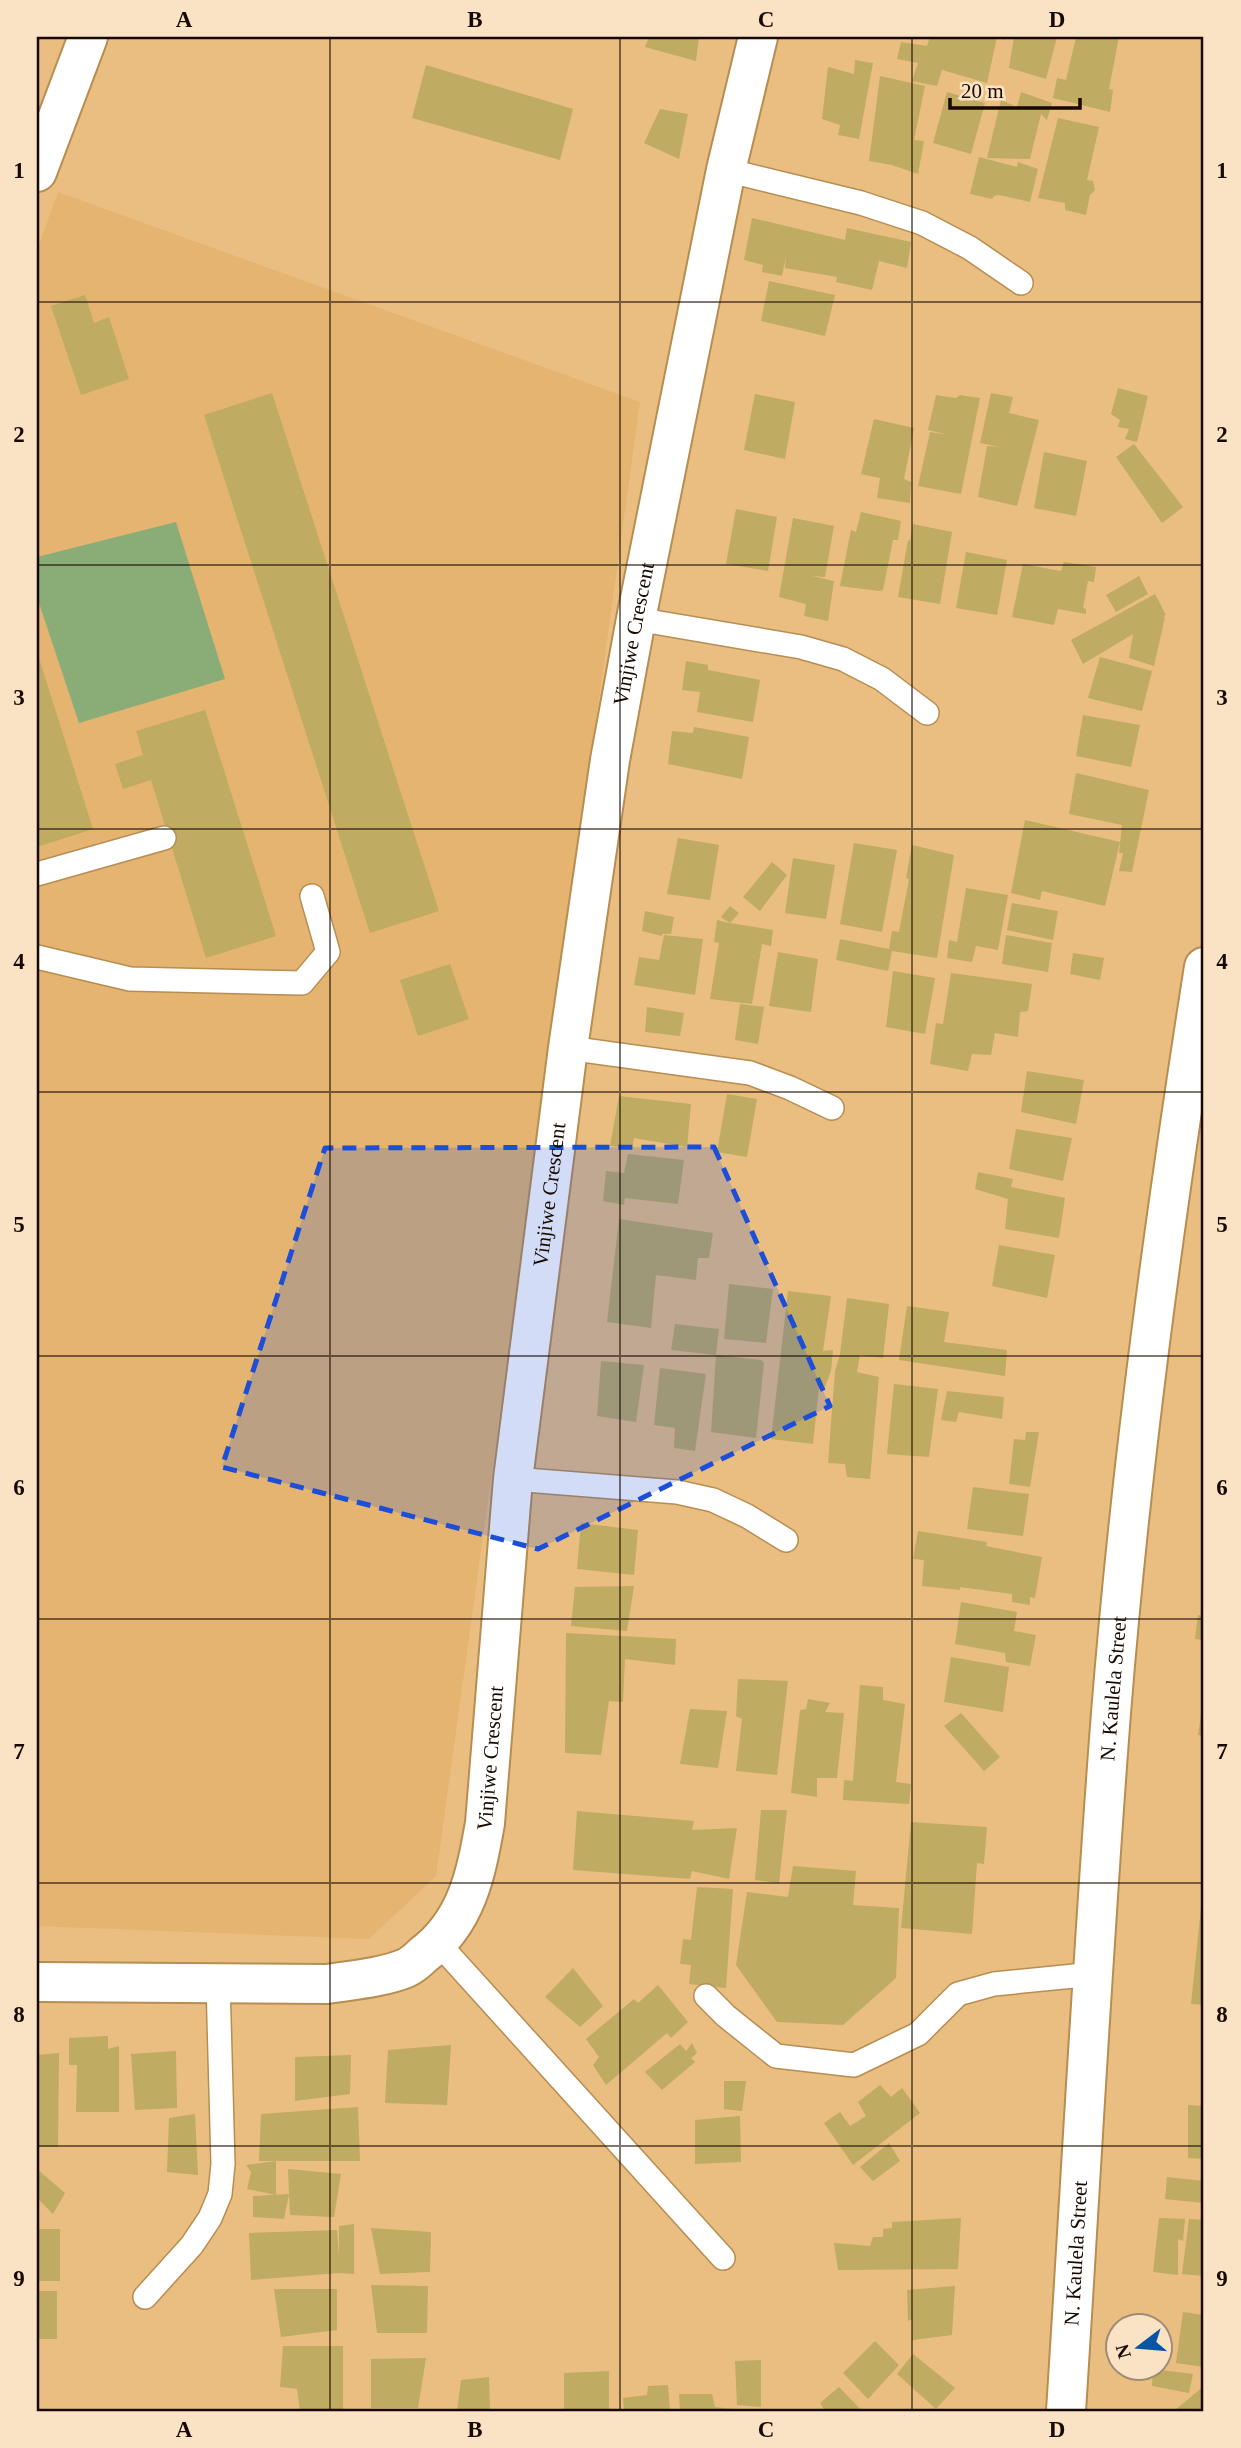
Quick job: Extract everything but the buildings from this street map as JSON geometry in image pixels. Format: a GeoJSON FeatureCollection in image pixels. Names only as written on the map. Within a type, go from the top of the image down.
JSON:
{"type":"FeatureCollection","features":[{"type":"Feature","properties":{"kind":"street"},"geometry":{"type":"LineString","coordinates":[[37,172],[88,37]]}},
{"type":"Feature","properties":{"kind":"street","name":"Vinjiwe Crescent"},"geometry":{"type":"LineString","coordinates":[[37,1982],[327,1984],[372,1978],[408,1967],[439,1944],[464,1906],[477,1867],[485,1823],[513,1479],[568,1048],[610,760],[726,170],[758,37]]}},
{"type":"Feature","properties":{"kind":"street","name":"N. Kaulela Street"},"geometry":{"type":"LineString","coordinates":[[1066,2411],[1111,1711],[1142,1414],[1177,1140],[1204,967]]}},
{"type":"Feature","properties":{"kind":"lane"},"geometry":{"type":"LineString","coordinates":[[726,170],[861,203],[922,223],[970,248],[1021,283]]}},
{"type":"Feature","properties":{"kind":"lane"},"geometry":{"type":"LineString","coordinates":[[636,619],[801,647],[843,659],[882,679],[927,713]]}},
{"type":"Feature","properties":{"kind":"lane"},"geometry":{"type":"LineString","coordinates":[[37,874],[164,838]]}},
{"type":"Feature","properties":{"kind":"lane"},"geometry":{"type":"LineString","coordinates":[[37,957],[130,979],[302,983],[328,952],[312,896]]}},
{"type":"Feature","properties":{"kind":"lane"},"geometry":{"type":"LineString","coordinates":[[568,1048],[750,1073],[832,1108]]}},
{"type":"Feature","properties":{"kind":"lane"},"geometry":{"type":"LineString","coordinates":[[513,1479],[677,1492],[713,1500],[747,1516],[786,1540]]}},
{"type":"Feature","properties":{"kind":"lane"},"geometry":{"type":"LineString","coordinates":[[439,1944],[723,2258]]}},
{"type":"Feature","properties":{"kind":"lane"},"geometry":{"type":"LineString","coordinates":[[706,1996],[726,2016],[776,2056],[854,2064],[918,2034],[958,1994],[994,1984],[1094,1974]]}},
{"type":"Feature","properties":{"kind":"lane"},"geometry":{"type":"LineString","coordinates":[[145,2297],[191,2245],[210,2218],[220,2194],[223,2164],[218,1983]]}},
{"type":"Feature","properties":{"kind":"highlighted area"},"geometry":{"type":"Polygon","coordinates":[[[714,1147],[830,1406],[538,1549],[222,1467],[325,1148],[714,1147]]]}},
{"type":"Feature","properties":{"kind":"shaded area"},"geometry":{"type":"Polygon","coordinates":[[[58,192],[640,402],[436,1876],[369,1939],[37,1926],[37,250],[58,192]]]}},
{"type":"Feature","properties":{"kind":"green space"},"geometry":{"type":"Polygon","coordinates":[[[176,522],[225,679],[79,723],[37,597],[37,557],[176,522]]]}}]}
